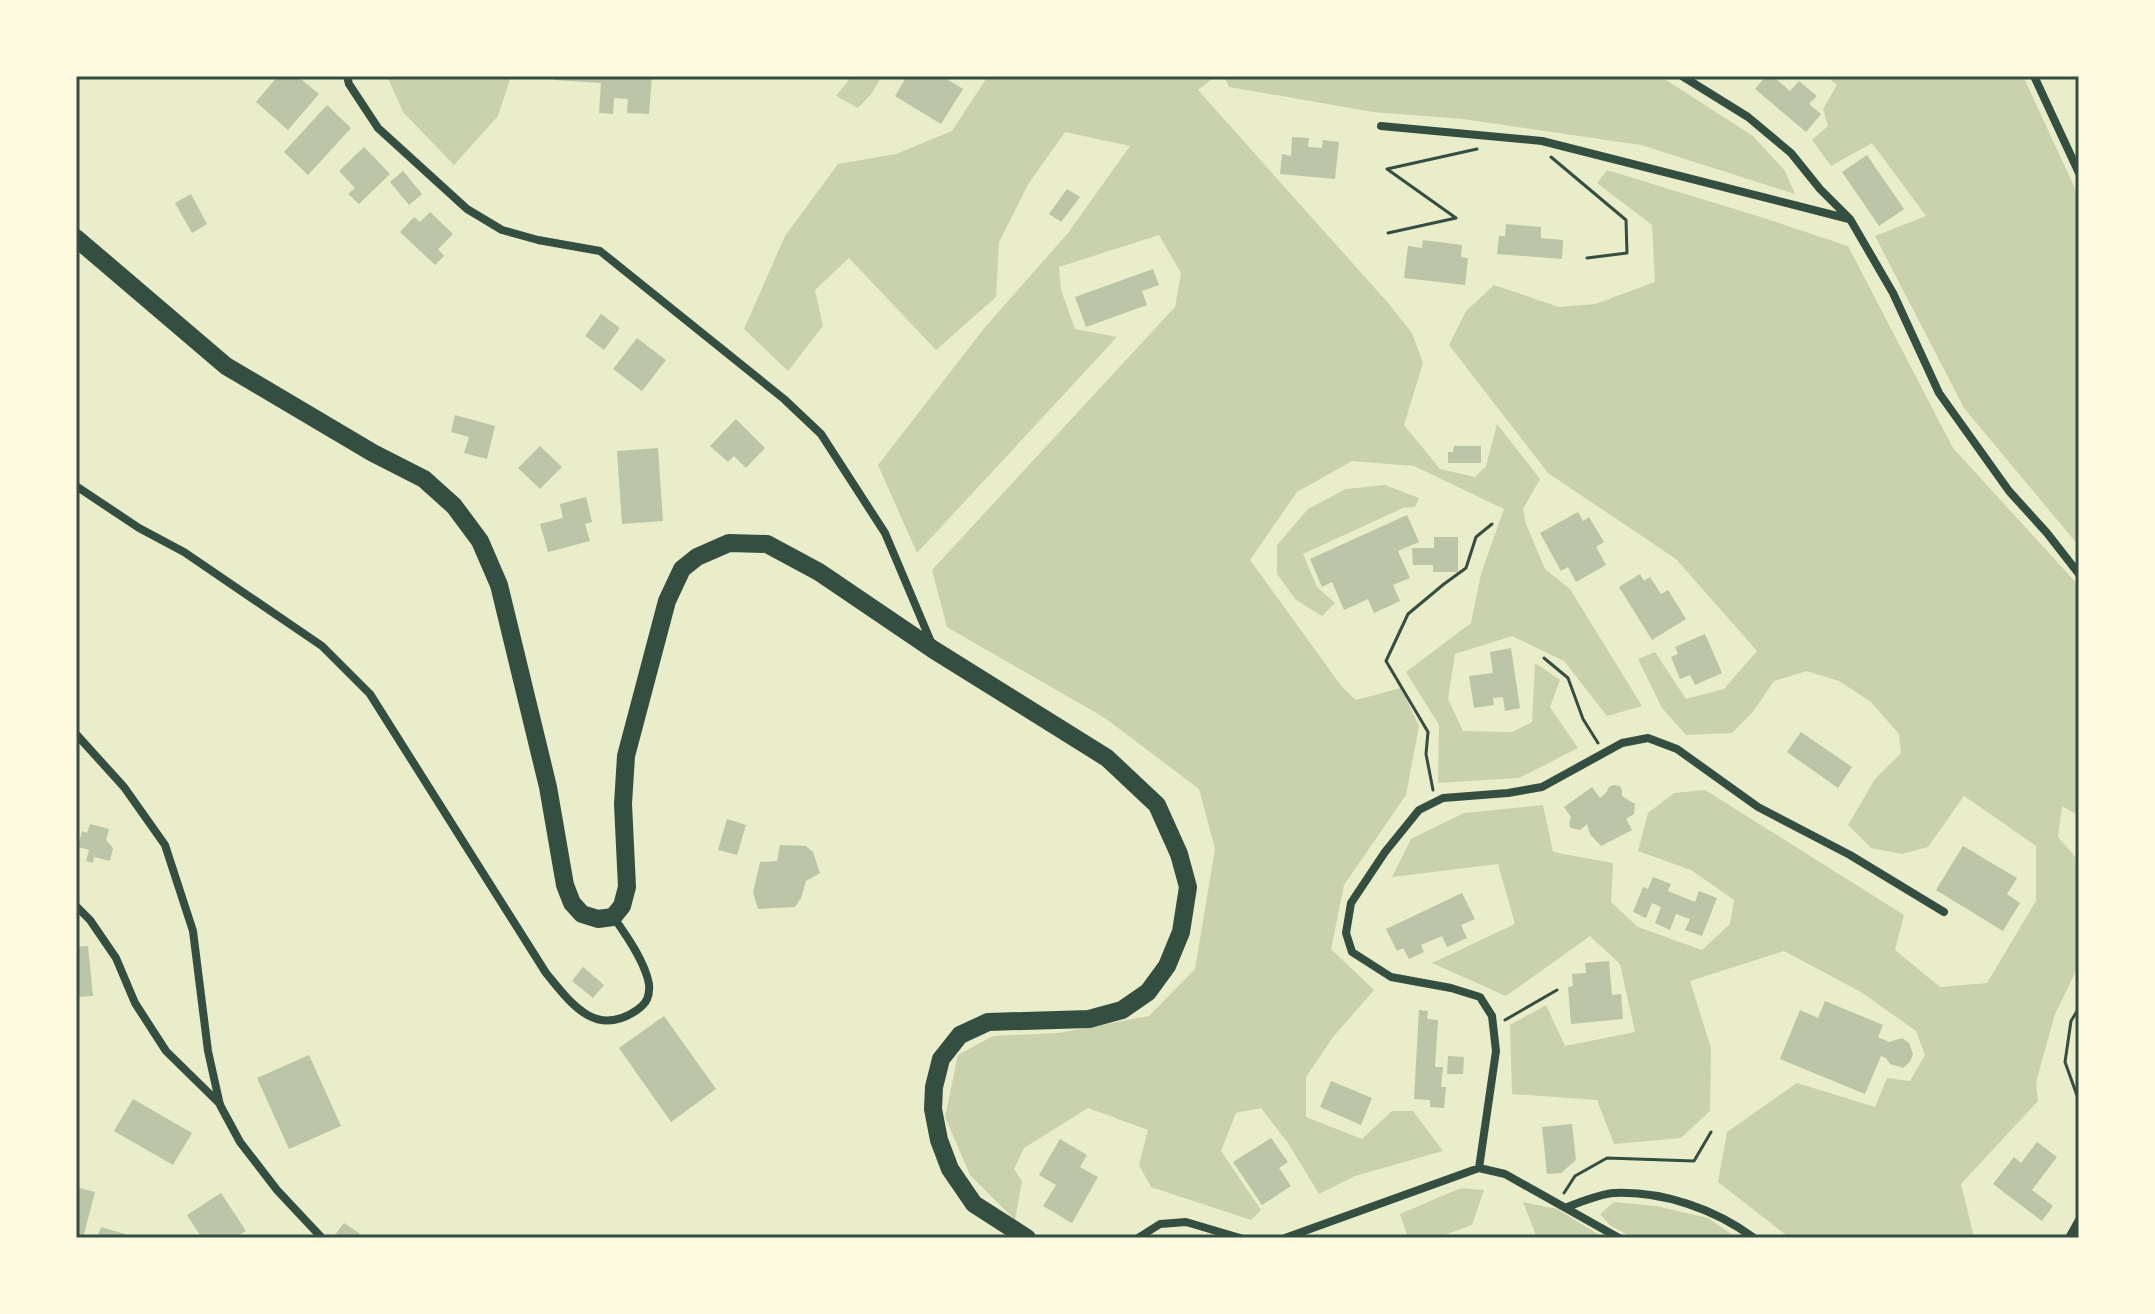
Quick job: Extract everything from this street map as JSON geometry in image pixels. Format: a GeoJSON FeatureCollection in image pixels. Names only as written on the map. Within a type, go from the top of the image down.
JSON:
{"type":"FeatureCollection","features":[{"type":"Feature","properties":{"kind":"main road"},"geometry":{"type":"LineString","coordinates":[[76,238],[226,366],[373,453],[424,479],[454,506],[480,541],[499,585],[548,787],[565,885],[572,903],[582,914],[598,919],[613,917],[622,906],[627,887],[623,804],[626,756],[667,601],[682,569],[697,557],[729,543],[767,544],[819,572],[934,650],[1107,758],[1157,805],[1179,854],[1188,887],[1181,932],[1167,966],[1148,992],[1122,1010],[1089,1019],[988,1022],[960,1035],[941,1059],[934,1087],[933,1109],[939,1140],[950,1169],[974,1204],[1027,1238]]}},
{"type":"Feature","properties":{"kind":"street"},"geometry":{"type":"LineString","coordinates":[[347,76],[378,128],[467,209],[502,230],[600,251],[784,399],[821,434],[885,533],[934,650]]}},
{"type":"Feature","properties":{"kind":"street"},"geometry":{"type":"LineString","coordinates":[[1682,76],[1748,117],[1791,153],[1850,219],[1893,293],[1939,393],[2009,491],[2079,574]]}},
{"type":"Feature","properties":{"kind":"street"},"geometry":{"type":"LineString","coordinates":[[2034,76],[2079,173]]}},
{"type":"Feature","properties":{"kind":"street"},"geometry":{"type":"LineString","coordinates":[[1381,126],[1542,141],[1850,219]]}},
{"type":"Feature","properties":{"kind":"street"},"geometry":{"type":"LineString","coordinates":[[76,486],[139,528],[184,552],[322,646],[370,694],[546,973],[576,1008],[587,1016],[606,1021],[627,1017],[644,1006],[649,996],[649,981],[633,946],[613,917]]}},
{"type":"Feature","properties":{"kind":"street"},"geometry":{"type":"LineString","coordinates":[[76,734],[124,787],[165,845],[193,931],[208,1051],[220,1105],[240,1142],[277,1190],[322,1238]]}},
{"type":"Feature","properties":{"kind":"street"},"geometry":{"type":"LineString","coordinates":[[1479,1168],[1496,1051],[1492,1016],[1480,997],[1451,988],[1391,977],[1352,952],[1346,933],[1351,903],[1385,852],[1419,810],[1443,798],[1542,787],[1622,743],[1648,738],[1677,749],[1758,807],[1850,855],[1944,912]]}},
{"type":"Feature","properties":{"kind":"street"},"geometry":{"type":"LineString","coordinates":[[76,906],[90,920],[116,958],[135,1003],[166,1051],[220,1105]]}},
{"type":"Feature","properties":{"kind":"street"},"geometry":{"type":"LineString","coordinates":[[1285,1238],[1479,1168],[1505,1174],[1619,1238]]}},
{"type":"Feature","properties":{"kind":"street"},"geometry":{"type":"LineString","coordinates":[[1562,1205],[1612,1193],[1653,1196],[1691,1204],[1754,1238]]}},
{"type":"Feature","properties":{"kind":"street"},"geometry":{"type":"LineString","coordinates":[[2069,1238],[2079,1220]]}},
{"type":"Feature","properties":{"kind":"street"},"geometry":{"type":"LineString","coordinates":[[1138,1238],[1160,1224],[1186,1222],[1240,1238]]}},
{"type":"Feature","properties":{"kind":"path"},"geometry":{"type":"LineString","coordinates":[[1531,140],[1626,220],[1627,253],[1587,258]]}},
{"type":"Feature","properties":{"kind":"path"},"geometry":{"type":"LineString","coordinates":[[1388,233],[1456,218],[1387,169],[1476,149]]}},
{"type":"Feature","properties":{"kind":"path"},"geometry":{"type":"LineString","coordinates":[[1435,802],[1426,754],[1428,732],[1386,661],[1408,614],[1466,568],[1476,537],[1492,524]]}},
{"type":"Feature","properties":{"kind":"path"},"geometry":{"type":"LineString","coordinates":[[1544,658],[1568,678],[1583,719],[1604,753]]}},
{"type":"Feature","properties":{"kind":"path"},"geometry":{"type":"LineString","coordinates":[[1493,1026],[1557,990]]}},
{"type":"Feature","properties":{"kind":"path"},"geometry":{"type":"LineString","coordinates":[[2079,1008],[2071,1021],[2065,1062],[2079,1101]]}},
{"type":"Feature","properties":{"kind":"path"},"geometry":{"type":"LineString","coordinates":[[1562,1205],[1575,1176],[1607,1158],[1694,1161],[1711,1132]]}},
{"type":"Feature","properties":{"kind":"green space"},"geometry":{"type":"Polygon","coordinates":[[[387,76],[511,76],[498,116],[454,165],[403,112],[387,76]]]}},
{"type":"Feature","properties":{"kind":"green space"},"geometry":{"type":"Polygon","coordinates":[[[852,76],[882,76],[858,108],[836,96],[852,76]]]}},
{"type":"Feature","properties":{"kind":"green space"},"geometry":{"type":"Polygon","coordinates":[[[988,76],[1212,76],[1198,90],[1412,333],[1423,363],[1404,425],[1440,469],[1475,477],[1486,466],[1497,424],[1540,479],[1523,509],[1545,569],[1570,589],[1642,706],[1607,716],[1564,661],[1512,636],[1455,654],[1448,699],[1463,731],[1512,732],[1532,722],[1535,663],[1560,680],[1550,707],[1578,748],[1519,778],[1438,783],[1439,725],[1406,672],[1471,623],[1481,574],[1504,509],[1414,466],[1352,461],[1297,492],[1250,560],[1342,687],[1356,700],[1401,688],[1419,726],[1406,795],[1344,885],[1331,949],[1374,990],[1333,1037],[1306,1077],[1306,1117],[1362,1139],[1392,1111],[1413,1111],[1443,1151],[1355,1176],[1319,1194],[1288,1143],[1261,1108],[1236,1113],[1221,1151],[1261,1210],[1251,1220],[1151,1187],[1139,1165],[1148,1130],[1088,1108],[1024,1148],[1014,1169],[1022,1181],[1015,1220],[970,1175],[945,1117],[958,1055],[993,1036],[1058,1033],[1149,1016],[1195,969],[1215,849],[1199,789],[1105,718],[947,627],[932,570],[1175,307],[1181,273],[1159,235],[1059,267],[1061,290],[1075,329],[1117,337],[917,553],[878,465],[986,326],[1068,233],[1130,146],[1065,132],[1029,183],[999,242],[996,297],[936,350],[849,258],[815,290],[823,326],[788,371],[744,329],[785,236],[838,164],[896,154],[952,131],[988,76]]]}},
{"type":"Feature","properties":{"kind":"green space"},"geometry":{"type":"Polygon","coordinates":[[[1224,76],[1660,76],[1753,136],[1785,171],[1795,194],[1641,145],[1463,119],[1373,112],[1229,87],[1224,76]]]}},
{"type":"Feature","properties":{"kind":"green space"},"geometry":{"type":"Polygon","coordinates":[[[1826,76],[2023,76],[2079,197],[2079,546],[1964,408],[1875,236],[1926,216],[1872,143],[1831,166],[1812,140],[1828,126],[1823,109],[1837,85],[1826,76]]]}},
{"type":"Feature","properties":{"kind":"green space"},"geometry":{"type":"Polygon","coordinates":[[[1607,170],[1848,246],[1953,448],[2079,586],[2079,816],[2062,806],[2058,837],[2079,861],[2079,965],[2055,1014],[2036,1082],[2038,1101],[1961,1184],[1973,1233],[1970,1238],[1790,1238],[1718,1182],[1727,1132],[1797,1083],[1875,1107],[1887,1078],[1910,1081],[1925,1055],[1916,1031],[1861,992],[1784,951],[1690,981],[1711,1048],[1710,1111],[1681,1138],[1614,1144],[1597,1100],[1512,1094],[1510,1025],[1546,1005],[1565,1046],[1635,1032],[1620,964],[1590,936],[1506,996],[1432,963],[1515,924],[1498,864],[1392,877],[1411,839],[1464,813],[1543,805],[1553,852],[1613,863],[1611,902],[1638,927],[1702,950],[1730,924],[1734,900],[1691,870],[1638,851],[1648,813],[1674,793],[1705,790],[1904,915],[1895,950],[1940,987],[1987,983],[2036,901],[2036,846],[1964,796],[1928,847],[1902,854],[1871,848],[1848,825],[1875,779],[1901,753],[1899,734],[1871,702],[1839,681],[1807,671],[1774,681],[1752,713],[1732,733],[1686,735],[1662,708],[1638,659],[1655,652],[1686,699],[1724,689],[1757,651],[1676,559],[1548,473],[1449,345],[1466,311],[1494,285],[1559,307],[1595,304],[1655,282],[1652,225],[1597,183],[1607,170]]]}},
{"type":"Feature","properties":{"kind":"green space"},"geometry":{"type":"Polygon","coordinates":[[[1385,485],[1419,498],[1415,507],[1403,508],[1303,554],[1317,587],[1335,603],[1322,616],[1296,600],[1277,574],[1277,545],[1308,509],[1346,489],[1385,485]]]}},
{"type":"Feature","properties":{"kind":"green space"},"geometry":{"type":"Polygon","coordinates":[[[1461,1188],[1484,1190],[1472,1225],[1436,1238],[1408,1238],[1400,1214],[1461,1188]]]}},
{"type":"Feature","properties":{"kind":"green space"},"geometry":{"type":"Polygon","coordinates":[[[1523,1202],[1557,1209],[1604,1238],[1537,1238],[1523,1202]]]}},
{"type":"Feature","properties":{"kind":"green space"},"geometry":{"type":"Polygon","coordinates":[[[1614,1202],[1656,1206],[1708,1218],[1737,1238],[1634,1238],[1611,1226],[1600,1214],[1614,1202]]]}},
{"type":"Feature","properties":{"kind":"building"},"geometry":{"type":"Polygon","coordinates":[[[278,76],[297,76],[319,94],[288,130],[256,102],[278,76]]]}},
{"type":"Feature","properties":{"kind":"building"},"geometry":{"type":"Polygon","coordinates":[[[555,76],[652,76],[649,114],[627,113],[628,99],[614,98],[613,114],[599,113],[601,83],[554,80],[555,76]]]}},
{"type":"Feature","properties":{"kind":"building"},"geometry":{"type":"Polygon","coordinates":[[[907,76],[942,76],[963,89],[941,124],[895,96],[907,76]]]}},
{"type":"Feature","properties":{"kind":"building"},"geometry":{"type":"Polygon","coordinates":[[[1766,76],[1773,76],[1790,91],[1799,81],[1817,96],[1809,104],[1821,114],[1806,132],[1755,89],[1766,76]]]}},
{"type":"Feature","properties":{"kind":"building"},"geometry":{"type":"Polygon","coordinates":[[[327,105],[351,128],[308,175],[284,152],[327,105]]]}},
{"type":"Feature","properties":{"kind":"building"},"geometry":{"type":"Polygon","coordinates":[[[1292,137],[1309,138],[1308,147],[1322,148],[1323,140],[1339,142],[1335,179],[1280,174],[1282,154],[1291,156],[1292,137]]]}},
{"type":"Feature","properties":{"kind":"building"},"geometry":{"type":"Polygon","coordinates":[[[364,147],[390,174],[359,204],[348,194],[355,188],[339,171],[364,147]]]}},
{"type":"Feature","properties":{"kind":"building"},"geometry":{"type":"Polygon","coordinates":[[[1867,155],[1904,209],[1879,226],[1842,172],[1867,155]]]}},
{"type":"Feature","properties":{"kind":"building"},"geometry":{"type":"Polygon","coordinates":[[[403,171],[422,194],[409,205],[390,182],[403,171]]]}},
{"type":"Feature","properties":{"kind":"building"},"geometry":{"type":"Polygon","coordinates":[[[1067,189],[1080,197],[1061,222],[1049,214],[1067,189]]]}},
{"type":"Feature","properties":{"kind":"building"},"geometry":{"type":"Polygon","coordinates":[[[191,194],[207,224],[192,233],[175,203],[191,194]]]}},
{"type":"Feature","properties":{"kind":"building"},"geometry":{"type":"Polygon","coordinates":[[[430,212],[453,234],[438,249],[444,256],[435,265],[400,232],[414,217],[420,222],[430,212]]]}},
{"type":"Feature","properties":{"kind":"building"},"geometry":{"type":"Polygon","coordinates":[[[1506,224],[1541,227],[1541,238],[1563,240],[1562,259],[1497,254],[1499,236],[1505,236],[1506,224]]]}},
{"type":"Feature","properties":{"kind":"building"},"geometry":{"type":"Polygon","coordinates":[[[1423,240],[1462,245],[1461,257],[1468,258],[1465,285],[1404,278],[1408,246],[1422,248],[1423,240]]]}},
{"type":"Feature","properties":{"kind":"building"},"geometry":{"type":"Polygon","coordinates":[[[1153,269],[1159,285],[1142,291],[1147,305],[1086,327],[1075,297],[1153,269]]]}},
{"type":"Feature","properties":{"kind":"building"},"geometry":{"type":"Polygon","coordinates":[[[601,314],[620,328],[604,350],[585,336],[601,314]]]}},
{"type":"Feature","properties":{"kind":"building"},"geometry":{"type":"Polygon","coordinates":[[[637,338],[666,360],[642,391],[613,369],[637,338]]]}},
{"type":"Feature","properties":{"kind":"building"},"geometry":{"type":"Polygon","coordinates":[[[455,415],[495,426],[487,459],[464,453],[469,437],[451,432],[455,415]]]}},
{"type":"Feature","properties":{"kind":"building"},"geometry":{"type":"Polygon","coordinates":[[[736,419],[765,448],[746,468],[734,456],[728,462],[710,446],[736,419]]]}},
{"type":"Feature","properties":{"kind":"building"},"geometry":{"type":"Polygon","coordinates":[[[540,446],[562,467],[540,489],[518,468],[540,446]]]}},
{"type":"Feature","properties":{"kind":"building"},"geometry":{"type":"Polygon","coordinates":[[[1454,446],[1481,446],[1481,463],[1448,463],[1448,452],[1453,452],[1454,446]]]}},
{"type":"Feature","properties":{"kind":"building"},"geometry":{"type":"Polygon","coordinates":[[[658,448],[663,521],[622,524],[617,451],[658,448]]]}},
{"type":"Feature","properties":{"kind":"building"},"geometry":{"type":"Polygon","coordinates":[[[586,497],[592,522],[585,524],[590,541],[548,552],[540,524],[563,518],[560,504],[586,497]]]}},
{"type":"Feature","properties":{"kind":"building"},"geometry":{"type":"Polygon","coordinates":[[[1578,512],[1583,521],[1589,517],[1604,542],[1596,547],[1606,565],[1576,582],[1568,567],[1561,571],[1540,533],[1578,512]]]}},
{"type":"Feature","properties":{"kind":"building"},"geometry":{"type":"Polygon","coordinates":[[[1407,515],[1419,542],[1398,551],[1410,578],[1393,585],[1400,601],[1374,613],[1368,599],[1344,610],[1332,582],[1322,587],[1310,559],[1407,515]]]}},
{"type":"Feature","properties":{"kind":"building"},"geometry":{"type":"Polygon","coordinates":[[[1434,537],[1458,537],[1458,572],[1433,572],[1433,565],[1413,565],[1412,548],[1434,548],[1434,537]]]}},
{"type":"Feature","properties":{"kind":"building"},"geometry":{"type":"Polygon","coordinates":[[[1640,574],[1644,581],[1650,577],[1661,594],[1668,590],[1686,619],[1652,640],[1619,587],[1640,574]]]}},
{"type":"Feature","properties":{"kind":"building"},"geometry":{"type":"Polygon","coordinates":[[[1705,634],[1722,673],[1695,685],[1690,675],[1680,679],[1671,657],[1678,654],[1675,647],[1705,634]]]}},
{"type":"Feature","properties":{"kind":"building"},"geometry":{"type":"Polygon","coordinates":[[[1511,648],[1520,708],[1505,711],[1503,697],[1493,698],[1494,705],[1474,708],[1469,676],[1493,673],[1490,652],[1511,648]]]}},
{"type":"Feature","properties":{"kind":"building"},"geometry":{"type":"Polygon","coordinates":[[[1801,732],[1852,767],[1838,788],[1787,752],[1801,732]]]}},
{"type":"Feature","properties":{"kind":"building"},"geometry":{"type":"Polygon","coordinates":[[[1613,785],[1620,786],[1622,796],[1635,804],[1634,814],[1626,819],[1632,830],[1601,846],[1590,834],[1587,824],[1580,830],[1571,828],[1571,817],[1564,807],[1592,787],[1600,798],[1613,785]]]}},
{"type":"Feature","properties":{"kind":"building"},"geometry":{"type":"Polygon","coordinates":[[[727,819],[746,825],[737,855],[718,850],[727,819]]]}},
{"type":"Feature","properties":{"kind":"building"},"geometry":{"type":"Polygon","coordinates":[[[90,824],[109,829],[106,840],[113,848],[110,861],[94,857],[93,863],[86,861],[89,850],[78,847],[82,831],[87,833],[90,824]]]}},
{"type":"Feature","properties":{"kind":"building"},"geometry":{"type":"Polygon","coordinates":[[[780,845],[806,846],[813,852],[820,873],[806,881],[795,907],[758,909],[753,892],[760,862],[777,861],[780,845]]]}},
{"type":"Feature","properties":{"kind":"building"},"geometry":{"type":"Polygon","coordinates":[[[1963,846],[2017,878],[2007,894],[2020,903],[2003,931],[1936,890],[1963,846]]]}},
{"type":"Feature","properties":{"kind":"building"},"geometry":{"type":"Polygon","coordinates":[[[1653,877],[1671,884],[1668,891],[1695,902],[1699,891],[1717,898],[1702,936],[1685,930],[1690,919],[1676,914],[1670,930],[1655,923],[1661,907],[1652,903],[1646,918],[1633,912],[1643,887],[1648,889],[1653,877]]]}},
{"type":"Feature","properties":{"kind":"building"},"geometry":{"type":"Polygon","coordinates":[[[1462,893],[1475,919],[1461,925],[1467,938],[1447,947],[1442,936],[1421,945],[1424,952],[1409,959],[1403,948],[1397,951],[1386,929],[1462,893]]]}},
{"type":"Feature","properties":{"kind":"building"},"geometry":{"type":"Polygon","coordinates":[[[88,946],[93,996],[76,997],[76,947],[88,946]]]}},
{"type":"Feature","properties":{"kind":"building"},"geometry":{"type":"Polygon","coordinates":[[[1609,961],[1612,995],[1621,994],[1623,1019],[1571,1024],[1568,987],[1573,986],[1572,974],[1586,973],[1585,963],[1609,961]]]}},
{"type":"Feature","properties":{"kind":"building"},"geometry":{"type":"Polygon","coordinates":[[[583,967],[604,985],[593,998],[572,981],[583,967]]]}},
{"type":"Feature","properties":{"kind":"building"},"geometry":{"type":"Polygon","coordinates":[[[1825,1001],[1883,1025],[1878,1037],[1889,1042],[1902,1038],[1909,1043],[1913,1054],[1910,1062],[1903,1068],[1890,1064],[1881,1056],[1865,1094],[1780,1059],[1800,1010],[1818,1018],[1825,1001]]]}},
{"type":"Feature","properties":{"kind":"building"},"geometry":{"type":"Polygon","coordinates":[[[1419,1010],[1428,1011],[1427,1019],[1438,1020],[1435,1067],[1443,1067],[1441,1087],[1446,1087],[1444,1108],[1430,1107],[1430,1100],[1414,1099],[1419,1010]]]}},
{"type":"Feature","properties":{"kind":"building"},"geometry":{"type":"Polygon","coordinates":[[[664,1016],[716,1089],[671,1122],[619,1048],[664,1016]]]}},
{"type":"Feature","properties":{"kind":"building"},"geometry":{"type":"Polygon","coordinates":[[[309,1055],[341,1126],[289,1149],[257,1078],[309,1055]]]}},
{"type":"Feature","properties":{"kind":"building"},"geometry":{"type":"Polygon","coordinates":[[[1448,1056],[1464,1057],[1463,1074],[1447,1074],[1448,1056]]]}},
{"type":"Feature","properties":{"kind":"building"},"geometry":{"type":"Polygon","coordinates":[[[1331,1081],[1372,1098],[1361,1125],[1320,1107],[1331,1081]]]}},
{"type":"Feature","properties":{"kind":"building"},"geometry":{"type":"Polygon","coordinates":[[[133,1099],[192,1133],[173,1165],[114,1131],[133,1099]]]}},
{"type":"Feature","properties":{"kind":"building"},"geometry":{"type":"Polygon","coordinates":[[[1572,1124],[1576,1160],[1561,1173],[1547,1174],[1542,1127],[1572,1124]]]}},
{"type":"Feature","properties":{"kind":"building"},"geometry":{"type":"Polygon","coordinates":[[[1271,1138],[1288,1162],[1279,1168],[1291,1186],[1262,1205],[1233,1162],[1271,1138]]]}},
{"type":"Feature","properties":{"kind":"building"},"geometry":{"type":"Polygon","coordinates":[[[1060,1139],[1087,1155],[1080,1167],[1098,1177],[1072,1223],[1043,1206],[1056,1185],[1039,1175],[1060,1139]]]}},
{"type":"Feature","properties":{"kind":"building"},"geometry":{"type":"Polygon","coordinates":[[[2037,1142],[2057,1157],[2032,1190],[2053,1206],[2042,1221],[1993,1184],[2014,1157],[2021,1163],[2037,1142]]]}},
{"type":"Feature","properties":{"kind":"building"},"geometry":{"type":"Polygon","coordinates":[[[76,1187],[95,1192],[83,1238],[76,1238],[76,1187]]]}},
{"type":"Feature","properties":{"kind":"building"},"geometry":{"type":"Polygon","coordinates":[[[221,1193],[246,1231],[234,1238],[202,1238],[187,1215],[221,1193]]]}},
{"type":"Feature","properties":{"kind":"building"},"geometry":{"type":"Polygon","coordinates":[[[344,1223],[366,1238],[334,1236],[344,1223]]]}},
{"type":"Feature","properties":{"kind":"building"},"geometry":{"type":"Polygon","coordinates":[[[101,1227],[135,1237],[135,1238],[97,1238],[101,1227]]]}}]}
